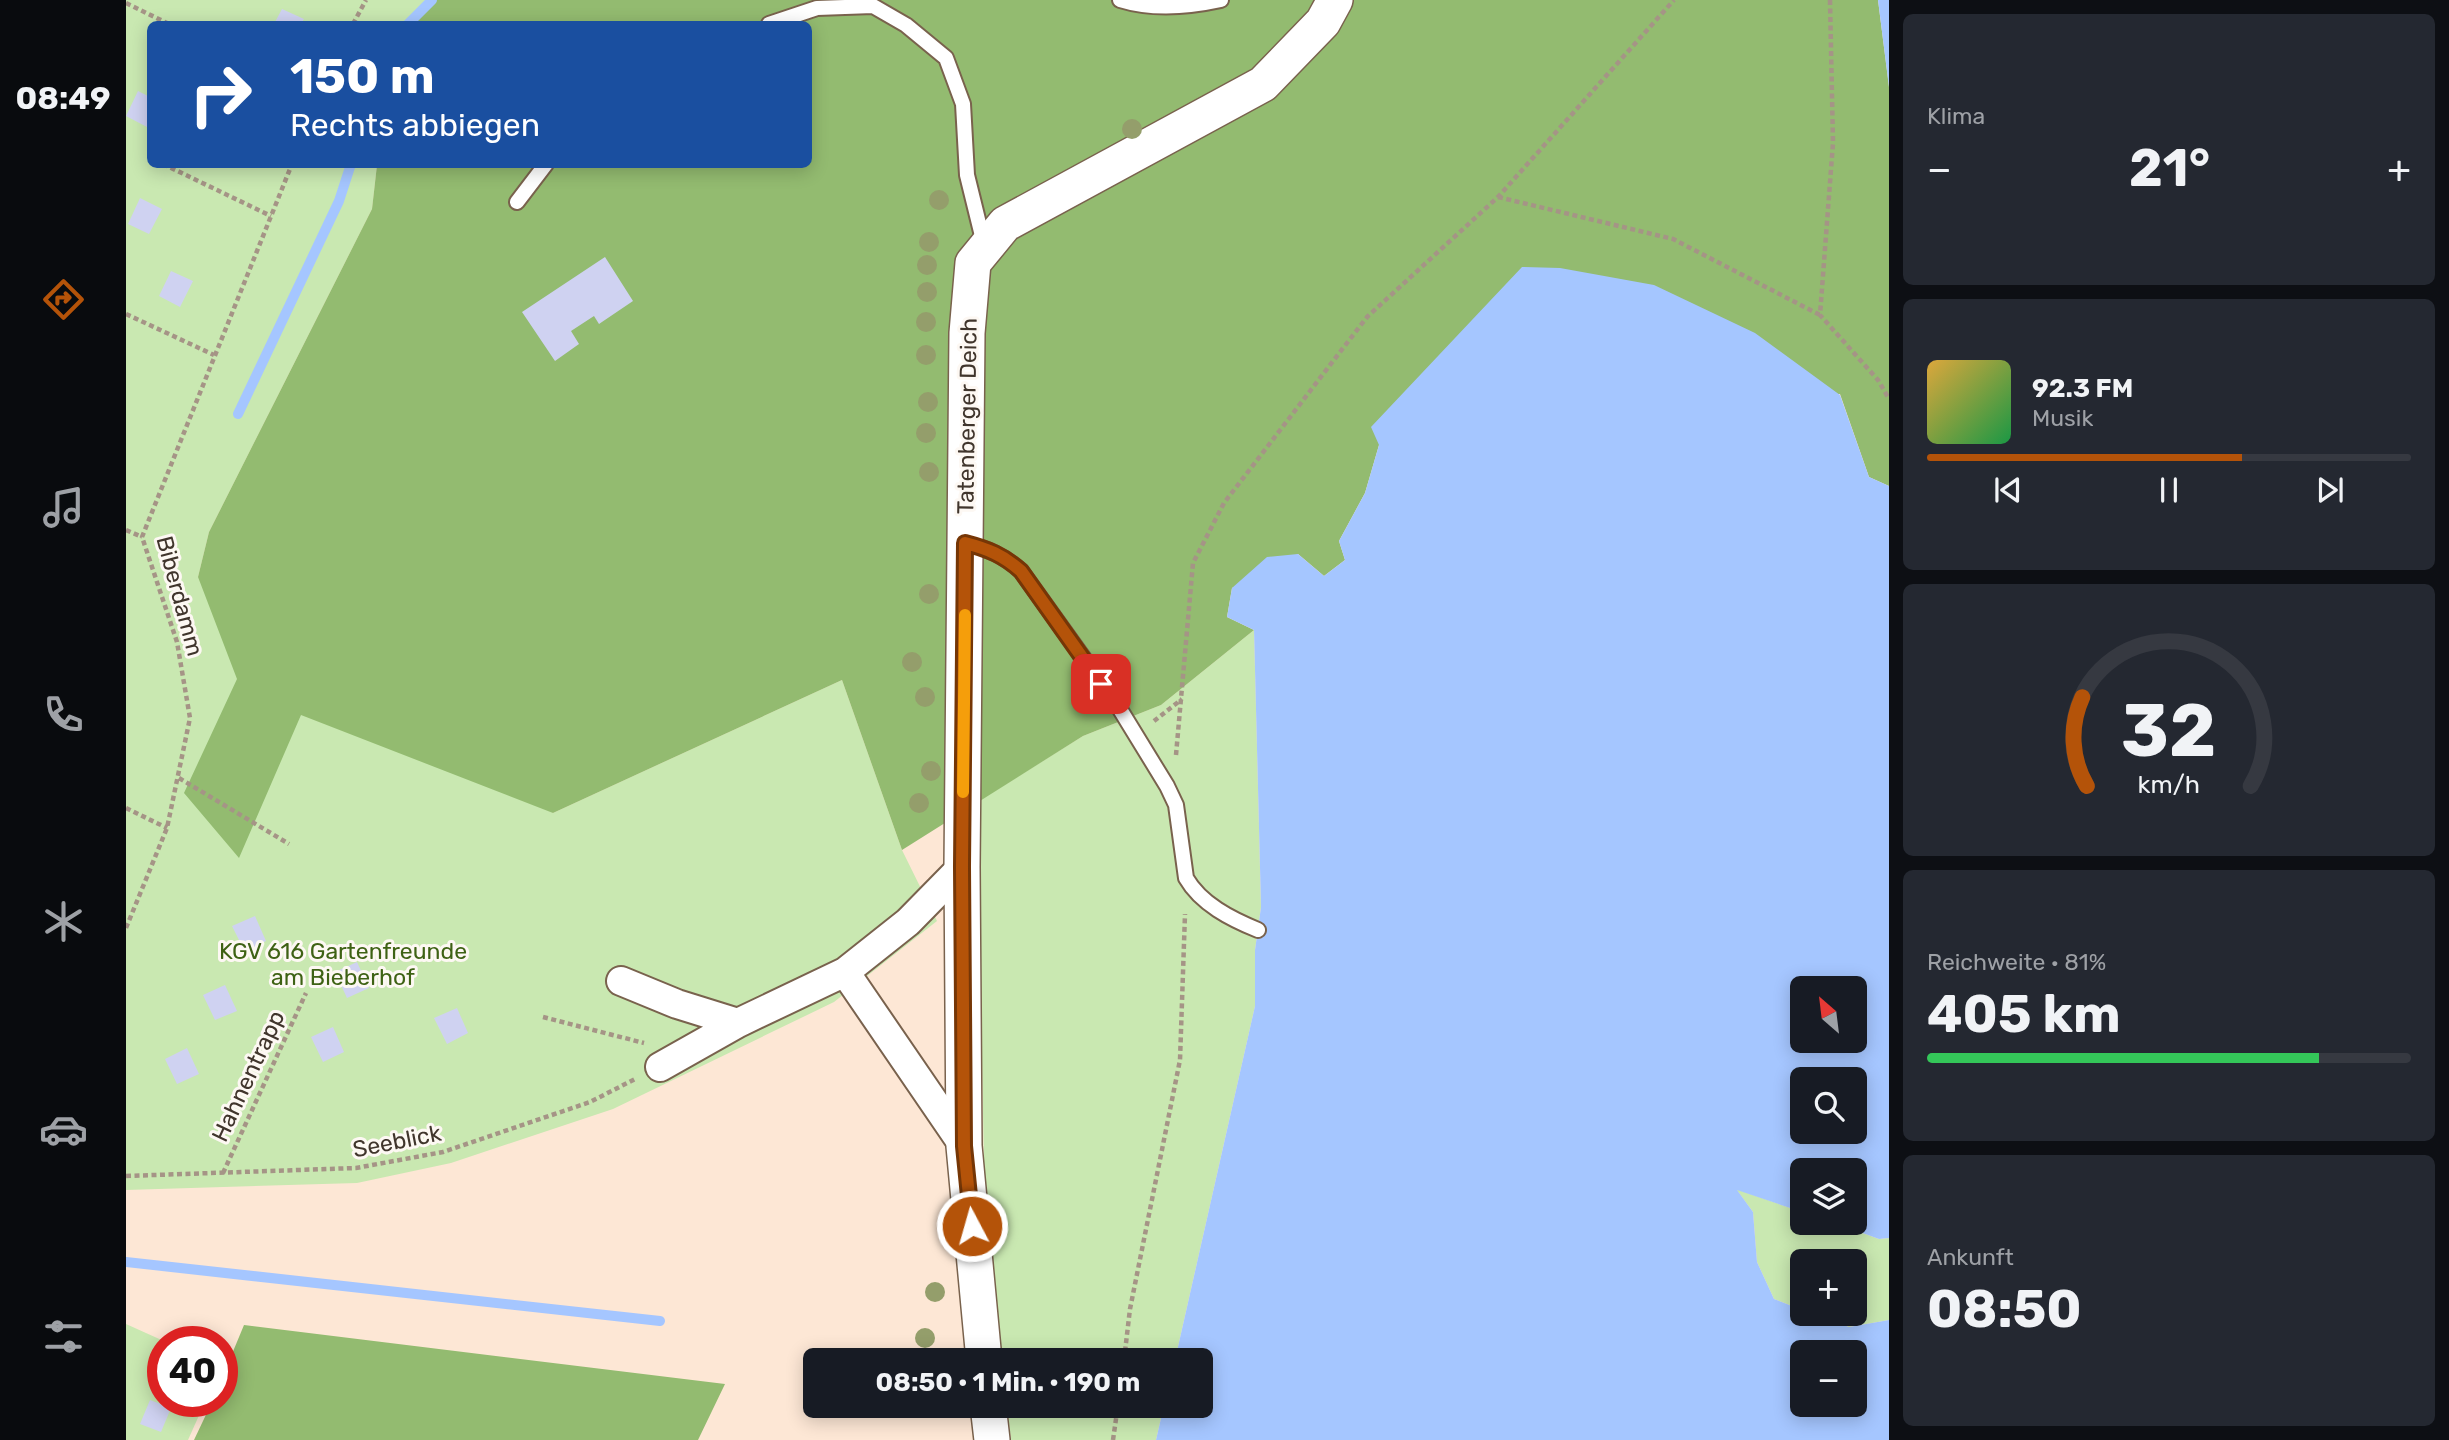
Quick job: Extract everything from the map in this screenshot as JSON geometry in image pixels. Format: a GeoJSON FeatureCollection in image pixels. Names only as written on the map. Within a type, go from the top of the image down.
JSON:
{"type":"FeatureCollection","features":[{"type":"Feature","properties":{"kind":"street","name":"Tatenberger Deich"},"geometry":{"type":"LineString","coordinates":[[983,1348],[964,1146],[962,867],[967,333],[973,264],[1005,224],[1264,85],[1323,22],[1335,0]]}},
{"type":"Feature","properties":{"kind":"street"},"geometry":{"type":"LineString","coordinates":[[654,1055],[738,1023],[845,972],[908,922],[962,867]]}},
{"type":"Feature","properties":{"kind":"street"},"geometry":{"type":"LineString","coordinates":[[845,972],[964,1146]]}},
{"type":"Feature","properties":{"kind":"street"},"geometry":{"type":"LineString","coordinates":[[621,981],[677,1004],[738,1023]]}},
{"type":"Feature","properties":{"kind":"street"},"geometry":{"type":"LineString","coordinates":[[989,1418],[992,1440]]}},
{"type":"Feature","properties":{"kind":"lane"},"geometry":{"type":"LineString","coordinates":[[1121,0],[1135,5],[1164,6],[1221,0]]}},
{"type":"Feature","properties":{"kind":"lane"},"geometry":{"type":"LineString","coordinates":[[778,21],[817,8],[873,6],[906,25],[946,58],[963,104],[967,175],[985,249]]}},
{"type":"Feature","properties":{"kind":"lane"},"geometry":{"type":"LineString","coordinates":[[517,202],[543,168]]}},
{"type":"Feature","properties":{"kind":"lane"},"geometry":{"type":"LineString","coordinates":[[965,543],[992,550],[1021,571],[1136,733],[1176,805],[1186,878],[1191,886],[1211,905],[1258,930]]}},
{"type":"Feature","properties":{"kind":"path"},"geometry":{"type":"LineString","coordinates":[[356,21],[366,0]]}},
{"type":"Feature","properties":{"kind":"path"},"geometry":{"type":"LineString","coordinates":[[1176,805],[1176,752],[1193,564],[1224,503],[1367,317],[1498,197],[1674,0]]}},
{"type":"Feature","properties":{"kind":"path"},"geometry":{"type":"LineString","coordinates":[[1820,315],[1833,143],[1830,0]]}},
{"type":"Feature","properties":{"kind":"path"},"geometry":{"type":"LineString","coordinates":[[126,3],[163,21]]}},
{"type":"Feature","properties":{"kind":"path"},"geometry":{"type":"LineString","coordinates":[[171,168],[271,216]]}},
{"type":"Feature","properties":{"kind":"path","name":"Biberdamm"},"geometry":{"type":"LineString","coordinates":[[126,928],[167,828],[190,718],[177,642],[142,537],[290,168]]}},
{"type":"Feature","properties":{"kind":"path"},"geometry":{"type":"LineString","coordinates":[[1498,197],[1673,239],[1820,315],[1878,380],[1889,399]]}},
{"type":"Feature","properties":{"kind":"path"},"geometry":{"type":"LineString","coordinates":[[126,314],[214,355]]}},
{"type":"Feature","properties":{"kind":"path"},"geometry":{"type":"LineString","coordinates":[[126,530],[142,537]]}},
{"type":"Feature","properties":{"kind":"path"},"geometry":{"type":"LineString","coordinates":[[1136,733],[1182,699]]}},
{"type":"Feature","properties":{"kind":"path"},"geometry":{"type":"LineString","coordinates":[[179,778],[289,844]]}},
{"type":"Feature","properties":{"kind":"path"},"geometry":{"type":"LineString","coordinates":[[126,808],[167,828]]}},
{"type":"Feature","properties":{"kind":"path"},"geometry":{"type":"LineString","coordinates":[[1125,1348],[1130,1309],[1180,1060],[1186,878]]}},
{"type":"Feature","properties":{"kind":"path","name":"Hahnentrapp"},"geometry":{"type":"LineString","coordinates":[[222,1174],[306,993]]}},
{"type":"Feature","properties":{"kind":"path"},"geometry":{"type":"LineString","coordinates":[[543,1017],[654,1055]]}},
{"type":"Feature","properties":{"kind":"path","name":"Seeblick"},"geometry":{"type":"LineString","coordinates":[[126,1176],[356,1168],[443,1152],[590,1102],[654,1055]]}},
{"type":"Feature","properties":{"kind":"path"},"geometry":{"type":"LineString","coordinates":[[1113,1440],[1116,1418]]}},
{"type":"Feature","properties":{"kind":"green space","name":"KGV 616 Gartenfreunde am Bieberhof"},"geometry":{"type":"Polygon","coordinates":[[[126,0],[429,0],[417,21],[147,21],[147,168],[377,168],[372,209],[209,532],[198,577],[553,813],[842,680],[902,850],[937,921],[834,1002],[613,1109],[451,1163],[357,1183],[126,1190],[126,0]]]}},
{"type":"Feature","properties":{"kind":"green space"},"geometry":{"type":"Polygon","coordinates":[[[429,0],[1878,0],[1889,87],[1889,486],[1869,477],[1840,394],[1379,445],[1365,493],[1339,541],[1345,560],[1324,576],[1298,554],[1232,588],[1227,617],[1254,630],[1161,705],[1083,736],[902,850],[842,680],[553,813],[301,715],[239,858],[184,793],[237,679],[198,577],[209,532],[372,209],[377,168],[812,168],[812,21],[417,21],[429,0]]]}},
{"type":"Feature","properties":{"kind":"green space"},"geometry":{"type":"Polygon","coordinates":[[[1254,630],[1261,907],[1255,950],[1255,1006],[1178,1348],[1001,1348],[985,1216],[977,802],[1083,736],[1161,705],[1254,630]]]}},
{"type":"Feature","properties":{"kind":"green space"},"geometry":{"type":"Polygon","coordinates":[[[1736,1189],[1790,1208],[1790,1235],[1867,1235],[1879,1239],[1889,1238],[1889,1320],[1867,1324],[1867,1249],[1790,1249],[1790,1305],[1774,1299],[1757,1262],[1753,1212],[1736,1189]]]}},
{"type":"Feature","properties":{"kind":"green space"},"geometry":{"type":"Polygon","coordinates":[[[126,1324],[147,1333],[147,1417],[198,1417],[188,1440],[126,1440],[126,1324]]]}},
{"type":"Feature","properties":{"kind":"green space"},"geometry":{"type":"Polygon","coordinates":[[[244,1325],[725,1384],[698,1440],[194,1440],[205,1417],[238,1417],[238,1339],[244,1325]]]}},
{"type":"Feature","properties":{"kind":"green space"},"geometry":{"type":"Polygon","coordinates":[[[1008,1418],[1161,1418],[1156,1440],[1011,1440],[1008,1418]]]}},
{"type":"Feature","properties":{"kind":"water"},"geometry":{"type":"Polygon","coordinates":[[[1878,0],[1889,0],[1889,87],[1878,0]]]}},
{"type":"Feature","properties":{"kind":"water"},"geometry":{"type":"Polygon","coordinates":[[[1522,267],[1560,268],[1654,285],[1755,333],[1840,395],[1869,477],[1889,486],[1889,1238],[1879,1239],[1867,1235],[1867,1158],[1790,1158],[1790,1208],[1737,1190],[1753,1212],[1757,1262],[1774,1299],[1790,1305],[1790,1326],[1867,1326],[1889,1320],[1889,1440],[1156,1440],[1161,1418],[1213,1418],[1213,1348],[1178,1348],[1255,1006],[1255,950],[1261,907],[1254,630],[1227,617],[1232,588],[1267,557],[1298,554],[1324,576],[1345,560],[1339,541],[1365,493],[1379,445],[1371,427],[1522,267]]]}},
{"type":"Feature","properties":{"kind":"building"},"geometry":{"type":"Polygon","coordinates":[[[282,9],[304,19],[303,21],[276,21],[282,9]]]}},
{"type":"Feature","properties":{"kind":"building"},"geometry":{"type":"Polygon","coordinates":[[[138,91],[147,96],[147,127],[126,116],[138,91]]]}},
{"type":"Feature","properties":{"kind":"building"},"geometry":{"type":"Polygon","coordinates":[[[140,198],[162,209],[149,234],[128,224],[140,198]]]}},
{"type":"Feature","properties":{"kind":"building"},"geometry":{"type":"Polygon","coordinates":[[[605,257],[633,301],[599,324],[594,316],[571,331],[579,344],[555,361],[522,312],[605,257]]]}},
{"type":"Feature","properties":{"kind":"building"},"geometry":{"type":"Polygon","coordinates":[[[171,271],[193,281],[180,307],[159,296],[171,271]]]}},
{"type":"Feature","properties":{"kind":"building"},"geometry":{"type":"Polygon","coordinates":[[[255,916],[266,941],[245,952],[232,926],[255,916]]]}},
{"type":"Feature","properties":{"kind":"building"},"geometry":{"type":"Polygon","coordinates":[[[357,962],[369,988],[347,998],[335,972],[357,962]]]}},
{"type":"Feature","properties":{"kind":"building"},"geometry":{"type":"Polygon","coordinates":[[[225,985],[237,1011],[215,1020],[203,995],[225,985]]]}},
{"type":"Feature","properties":{"kind":"building"},"geometry":{"type":"Polygon","coordinates":[[[457,1008],[468,1033],[447,1044],[434,1018],[457,1008]]]}},
{"type":"Feature","properties":{"kind":"building"},"geometry":{"type":"Polygon","coordinates":[[[333,1027],[344,1052],[323,1062],[311,1037],[333,1027]]]}},
{"type":"Feature","properties":{"kind":"building"},"geometry":{"type":"Polygon","coordinates":[[[187,1048],[199,1074],[177,1084],[165,1059],[187,1048]]]}},
{"type":"Feature","properties":{"kind":"building"},"geometry":{"type":"Polygon","coordinates":[[[147,1407],[147,1417],[167,1417],[161,1432],[140,1424],[147,1407]]]}},
{"type":"Feature","properties":{"kind":"waterway"},"geometry":{"type":"LineString","coordinates":[[411,21],[432,0]]}},
{"type":"Feature","properties":{"kind":"waterway"},"geometry":{"type":"LineString","coordinates":[[238,414],[339,201],[350,168]]}},
{"type":"Feature","properties":{"kind":"waterway"},"geometry":{"type":"LineString","coordinates":[[126,1262],[660,1321]]}},
{"type":"Feature","properties":{"kind":"slow traffic"},"geometry":{"type":"LineString","coordinates":[[963,792],[965,615]]}},
{"type":"Feature","properties":{"kind":"route"},"geometry":{"type":"LineString","coordinates":[[972,1226],[964,1146],[962,867],[965,543],[992,550],[1021,571],[1101,684]]}}]}
